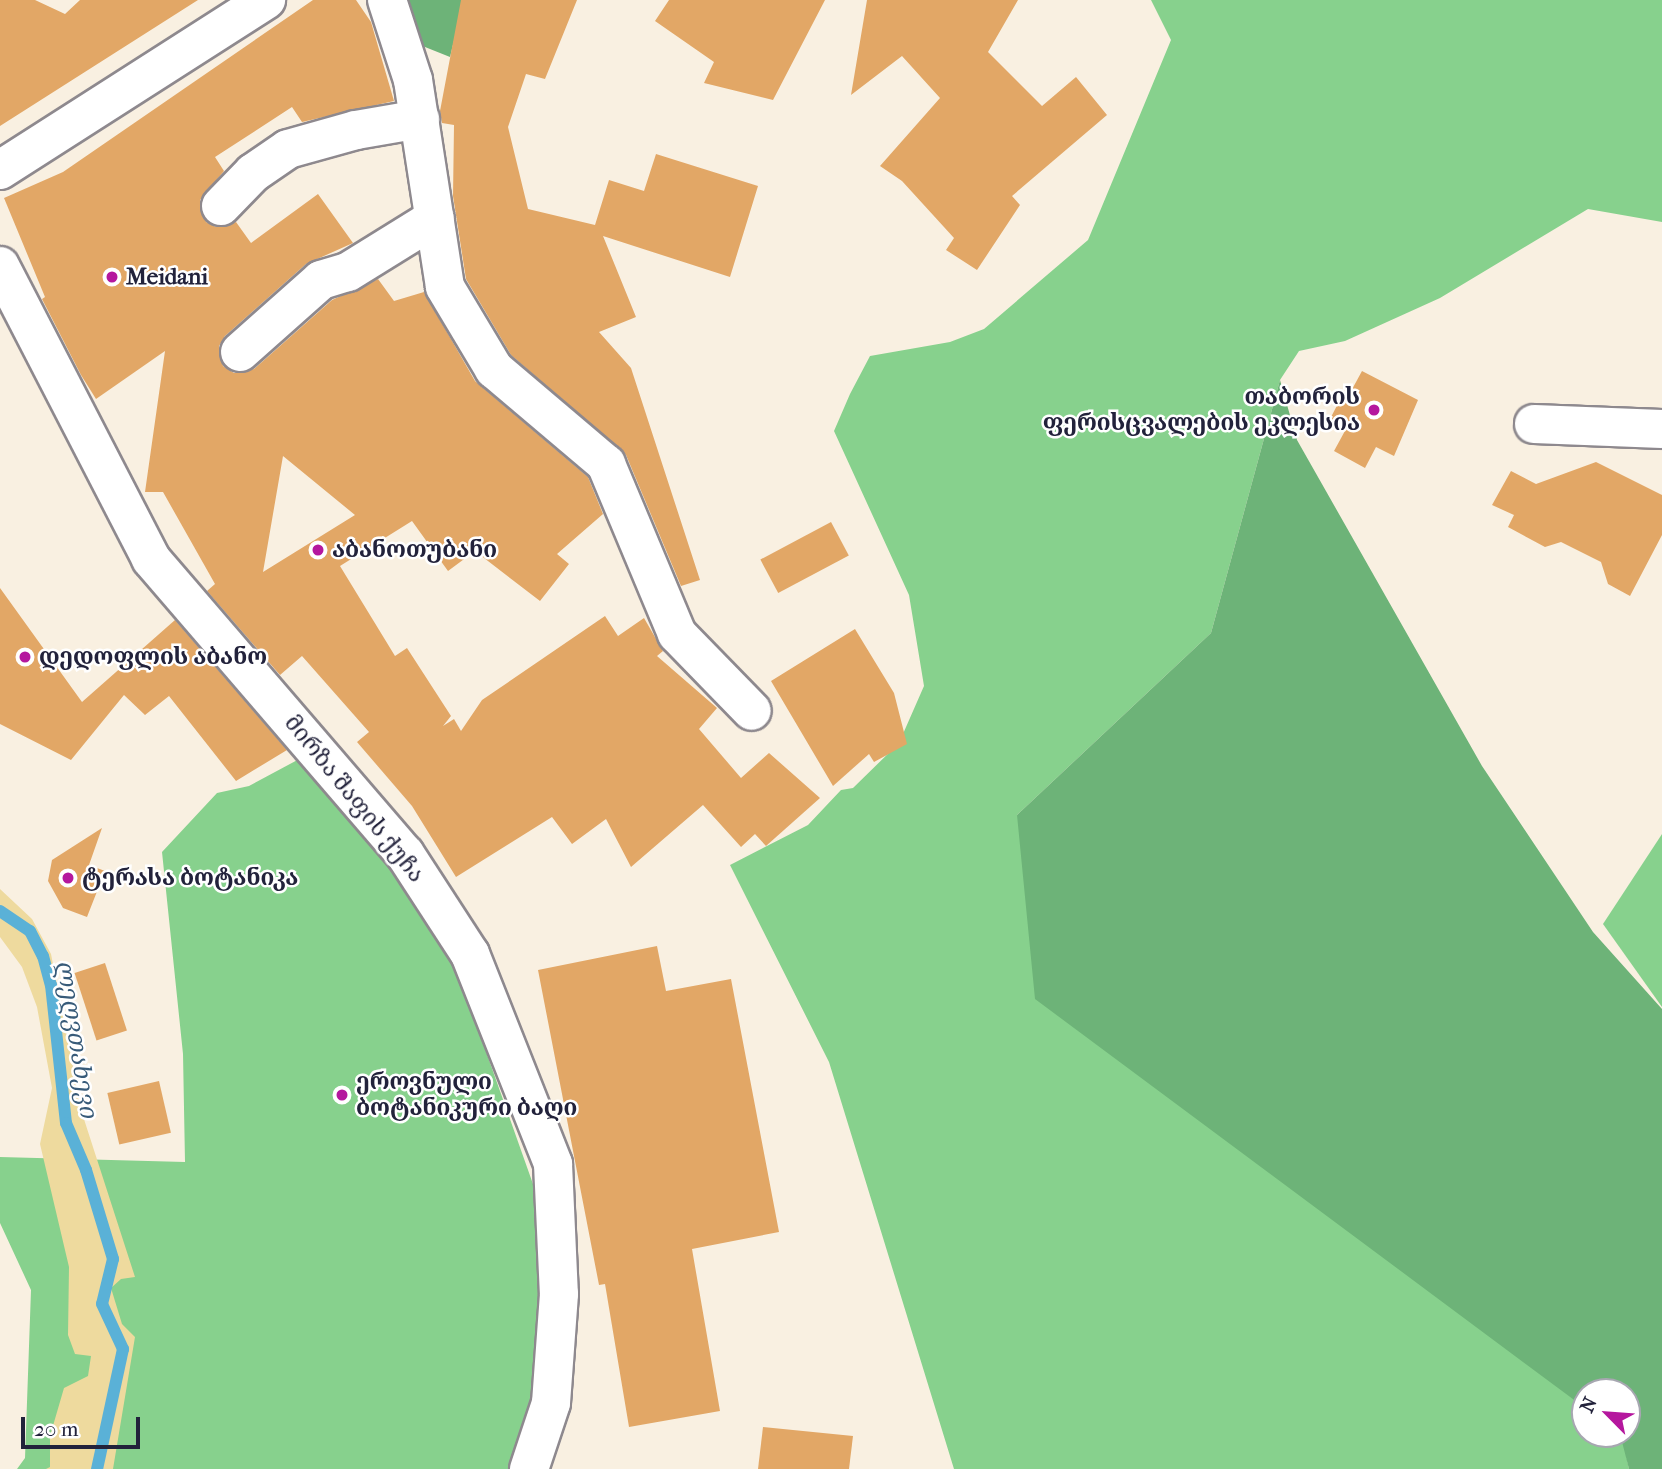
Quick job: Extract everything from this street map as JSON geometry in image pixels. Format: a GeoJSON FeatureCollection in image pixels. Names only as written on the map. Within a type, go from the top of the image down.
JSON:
{"type":"FeatureCollection","features":[{"type":"Feature","properties":{"kind":"street"},"geometry":{"type":"LineString","coordinates":[[0,170],[266,0]]}},
{"type":"Feature","properties":{"kind":"street"},"geometry":{"type":"LineString","coordinates":[[387,0],[413,80],[445,286],[494,369],[606,464],[677,634],[752,711]]}},
{"type":"Feature","properties":{"kind":"street"},"geometry":{"type":"LineString","coordinates":[[221,206],[253,173],[288,149],[420,119]]}},
{"type":"Feature","properties":{"kind":"street"},"geometry":{"type":"LineString","coordinates":[[240,352],[321,280],[348,272],[435,218]]}},
{"type":"Feature","properties":{"kind":"street","name":"მირზა შაფის ქუჩა"},"geometry":{"type":"LineString","coordinates":[[0,266],[151,559],[405,854],[470,954],[553,1164],[559,1294],[551,1403],[528,1469]]}},
{"type":"Feature","properties":{"kind":"street"},"geometry":{"type":"LineString","coordinates":[[1534,424],[1662,429]]}},
{"type":"Feature","properties":{"kind":"green space"},"geometry":{"type":"Polygon","coordinates":[[[408,0],[464,0],[450,57],[420,45],[408,0]]]}},
{"type":"Feature","properties":{"kind":"green space"},"geometry":{"type":"Polygon","coordinates":[[[1151,0],[1662,0],[1662,222],[1588,209],[1440,298],[1345,341],[1299,351],[1280,380],[1211,633],[1017,815],[1571,1393],[1571,1448],[1625,1448],[1629,1469],[954,1469],[829,1062],[730,865],[808,825],[841,790],[853,788],[899,743],[924,686],[909,595],[834,431],[870,356],[950,342],[984,329],[1088,240],[1171,40],[1151,0]]]}},
{"type":"Feature","properties":{"kind":"green space"},"geometry":{"type":"Polygon","coordinates":[[[1280,380],[1297,440],[1482,766],[1593,932],[1662,1009],[1662,1469],[1629,1469],[1624,1448],[1641,1448],[1641,1378],[1571,1378],[1571,1398],[1035,999],[1017,815],[1211,633],[1280,380]]]}},
{"type":"Feature","properties":{"kind":"green space","name":"ეროვნული ბოტანიკური ბაღი"},"geometry":{"type":"Polygon","coordinates":[[[316,750],[455,964],[539,1201],[537,1390],[508,1469],[17,1469],[25,1458],[31,1290],[0,1223],[0,1157],[185,1162],[183,1054],[162,852],[217,793],[249,786],[316,750]]]}},
{"type":"Feature","properties":{"kind":"green space"},"geometry":{"type":"Polygon","coordinates":[[[1662,834],[1662,1007],[1603,924],[1662,834]]]}},
{"type":"Feature","properties":{"kind":"sand"},"geometry":{"type":"Polygon","coordinates":[[[0,889],[32,919],[51,954],[82,1113],[135,1277],[121,1279],[111,1288],[122,1324],[135,1337],[113,1469],[46,1469],[50,1467],[50,1436],[64,1388],[88,1376],[91,1356],[75,1354],[68,1335],[69,1267],[40,1144],[52,1088],[37,1007],[22,967],[0,937],[0,889]]]}},
{"type":"Feature","properties":{"kind":"building"},"geometry":{"type":"Polygon","coordinates":[[[0,0],[35,0],[65,14],[80,0],[198,0],[0,126],[0,0]]]}},
{"type":"Feature","properties":{"kind":"building"},"geometry":{"type":"Polygon","coordinates":[[[313,0],[356,0],[371,22],[394,101],[302,122],[292,107],[215,157],[224,171],[200,200],[206,222],[216,227],[236,222],[251,243],[318,194],[353,243],[306,264],[225,336],[219,346],[223,366],[234,373],[254,369],[332,300],[378,279],[394,301],[424,292],[475,381],[588,477],[603,514],[557,554],[569,564],[540,601],[475,551],[448,571],[412,521],[340,566],[395,656],[407,648],[451,716],[443,726],[454,719],[461,731],[482,700],[605,616],[618,636],[644,618],[663,651],[657,656],[717,708],[699,729],[741,778],[769,753],[820,798],[766,846],[755,834],[741,847],[703,805],[631,867],[606,819],[572,844],[552,817],[456,877],[412,806],[357,742],[369,732],[302,656],[280,675],[207,591],[215,584],[163,492],[145,492],[165,351],[96,399],[42,299],[45,297],[4,198],[63,172],[313,0]],[[283,456],[263,572],[355,515],[283,456]]]}},
{"type":"Feature","properties":{"kind":"building"},"geometry":{"type":"Polygon","coordinates":[[[461,0],[577,0],[545,79],[526,74],[508,127],[528,209],[595,225],[609,180],[644,191],[656,154],[758,186],[730,277],[603,236],[636,317],[599,332],[631,368],[700,580],[681,586],[626,455],[511,355],[466,279],[453,196],[454,125],[442,123],[440,111],[461,0]]]}},
{"type":"Feature","properties":{"kind":"building"},"geometry":{"type":"Polygon","coordinates":[[[669,0],[825,0],[773,100],[704,83],[714,62],[655,21],[669,0]]]}},
{"type":"Feature","properties":{"kind":"building"},"geometry":{"type":"Polygon","coordinates":[[[867,0],[1018,0],[988,52],[1042,106],[1076,77],[1107,115],[1012,196],[1020,205],[977,270],[946,250],[954,238],[902,181],[880,166],[940,98],[902,56],[851,95],[867,0]]]}},
{"type":"Feature","properties":{"kind":"building","name":"თაბორის ფერისცვალების ეკლესია"},"geometry":{"type":"Polygon","coordinates":[[[1362,371],[1418,400],[1394,456],[1376,447],[1365,468],[1334,451],[1346,429],[1329,421],[1345,390],[1350,393],[1362,371]]]}},
{"type":"Feature","properties":{"kind":"building"},"geometry":{"type":"Polygon","coordinates":[[[1596,462],[1662,495],[1662,535],[1630,596],[1608,584],[1601,562],[1561,542],[1545,547],[1508,527],[1514,515],[1492,505],[1511,471],[1536,484],[1596,462]]]}},
{"type":"Feature","properties":{"kind":"building"},"geometry":{"type":"Polygon","coordinates":[[[831,522],[849,556],[778,593],[760,560],[831,522]]]}},
{"type":"Feature","properties":{"kind":"building"},"geometry":{"type":"Polygon","coordinates":[[[0,588],[82,702],[175,620],[287,750],[236,781],[169,696],[145,715],[124,695],[71,760],[0,724],[0,588]]]}},
{"type":"Feature","properties":{"kind":"building"},"geometry":{"type":"Polygon","coordinates":[[[855,629],[894,693],[907,744],[874,762],[869,754],[833,786],[771,681],[855,629]]]}},
{"type":"Feature","properties":{"kind":"building"},"geometry":{"type":"Polygon","coordinates":[[[102,828],[89,865],[105,871],[87,917],[63,908],[48,881],[52,860],[102,828]]]}},
{"type":"Feature","properties":{"kind":"building"},"geometry":{"type":"Polygon","coordinates":[[[657,946],[666,991],[731,979],[779,1232],[692,1249],[720,1411],[629,1427],[605,1284],[599,1285],[538,970],[657,946]]]}},
{"type":"Feature","properties":{"kind":"building"},"geometry":{"type":"Polygon","coordinates":[[[105,963],[127,1031],[97,1040],[75,973],[105,963]]]}},
{"type":"Feature","properties":{"kind":"building"},"geometry":{"type":"Polygon","coordinates":[[[159,1081],[171,1133],[119,1145],[107,1093],[159,1081]]]}},
{"type":"Feature","properties":{"kind":"building"},"geometry":{"type":"Polygon","coordinates":[[[763,1427],[853,1436],[849,1469],[758,1469],[763,1427]]]}},
{"type":"Feature","properties":{"kind":"waterway","name":"ლეღვთახევი"},"geometry":{"type":"LineString","coordinates":[[0,911],[30,931],[43,956],[51,985],[66,1123],[86,1170],[113,1259],[102,1304],[123,1349],[97,1469]]}},
{"type":"Feature","properties":{"kind":"place","name":"Meidani"},"geometry":{"type":"Point","coordinates":[112,277]}},
{"type":"Feature","properties":{"kind":"place","name":"თაბორის ფერისცვალების ეკლესია"},"geometry":{"type":"Point","coordinates":[1374,410]}},
{"type":"Feature","properties":{"kind":"place","name":"აბანოთუბანი"},"geometry":{"type":"Point","coordinates":[318,550]}},
{"type":"Feature","properties":{"kind":"place","name":"დედოფლის აბანო"},"geometry":{"type":"Point","coordinates":[25,657]}},
{"type":"Feature","properties":{"kind":"place","name":"ტერასა ბოტანიკა"},"geometry":{"type":"Point","coordinates":[68,878]}},
{"type":"Feature","properties":{"kind":"place","name":"ეროვნული ბოტანიკური ბაღი"},"geometry":{"type":"Point","coordinates":[342,1095]}}]}
